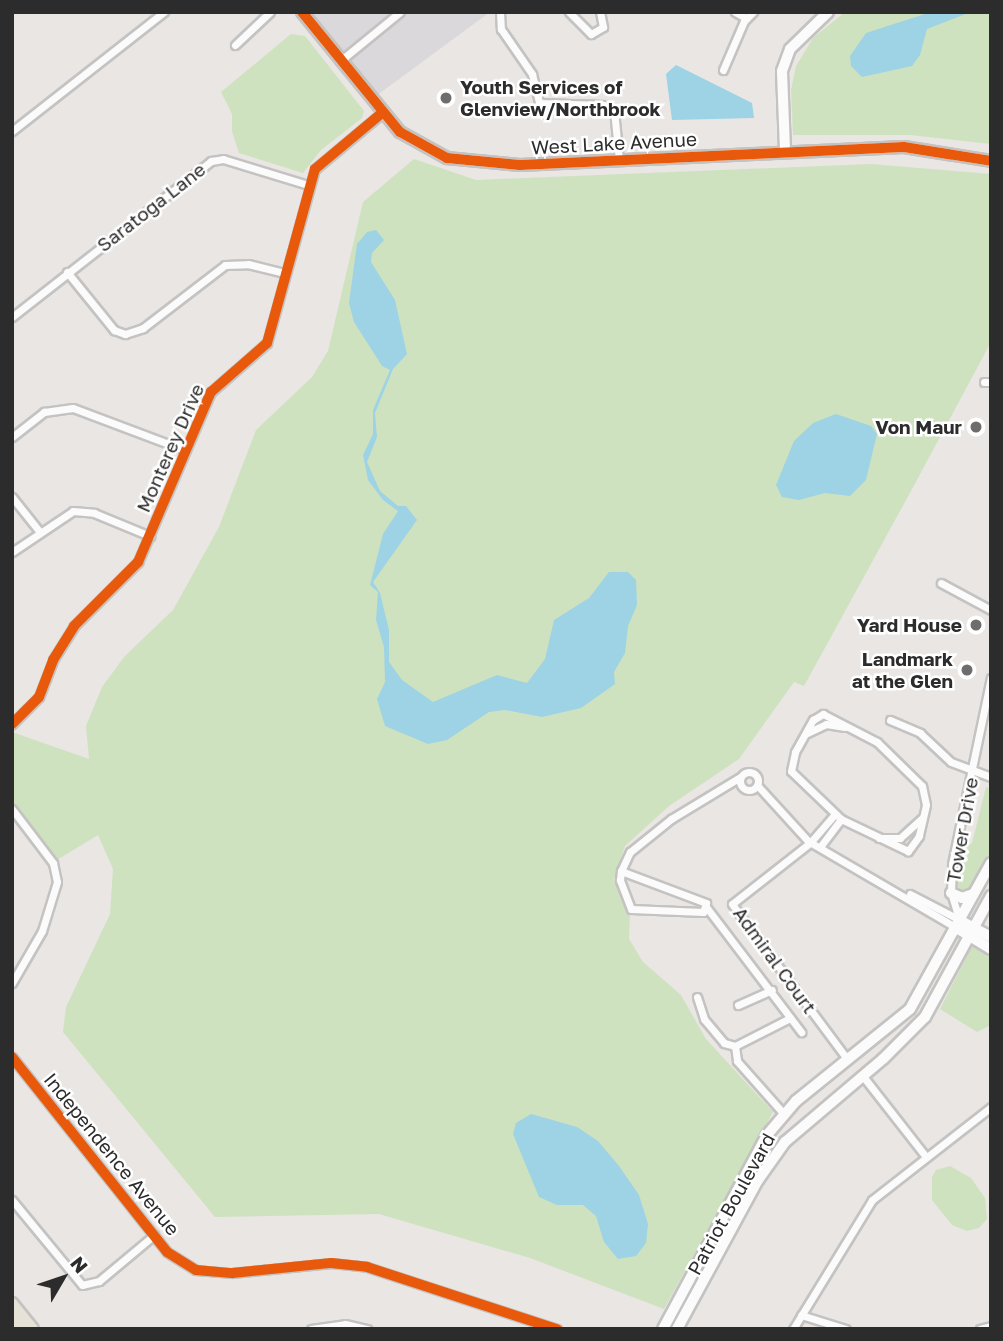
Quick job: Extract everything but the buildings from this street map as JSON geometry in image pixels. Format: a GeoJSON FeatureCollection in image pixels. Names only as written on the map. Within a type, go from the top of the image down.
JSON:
{"type":"FeatureCollection","features":[{"type":"Feature","properties":{"kind":"main road","name":"West Lake Avenue"},"geometry":{"type":"LineString","coordinates":[[302,12],[400,132],[447,158],[520,165],[785,150],[904,147],[991,161]]}},
{"type":"Feature","properties":{"kind":"main road"},"geometry":{"type":"LineString","coordinates":[[785,150],[782,71],[790,49],[828,12]]}},
{"type":"Feature","properties":{"kind":"main road","name":"Patriot Boulevard"},"geometry":{"type":"LineString","coordinates":[[663,1329],[767,1135],[783,1113],[910,1009],[991,863]]}},
{"type":"Feature","properties":{"kind":"main road"},"geometry":{"type":"LineString","coordinates":[[951,893],[962,898],[974,893]]}},
{"type":"Feature","properties":{"kind":"main road","name":"Patriot Boulevard"},"geometry":{"type":"LineString","coordinates":[[677,1329],[758,1180],[785,1142],[925,1017],[991,896]]}},
{"type":"Feature","properties":{"kind":"main road"},"geometry":{"type":"LineString","coordinates":[[957,923],[991,950]]}},
{"type":"Feature","properties":{"kind":"main road"},"geometry":{"type":"LineString","coordinates":[[972,933],[991,937]]}},
{"type":"Feature","properties":{"kind":"main road"},"geometry":{"type":"LineString","coordinates":[[12,1303],[33,1329]]}},
{"type":"Feature","properties":{"kind":"main road"},"geometry":{"type":"LineString","coordinates":[[12,1317],[22,1329]]}},
{"type":"Feature","properties":{"kind":"street"},"geometry":{"type":"LineString","coordinates":[[12,131],[164,12]]}},
{"type":"Feature","properties":{"kind":"street"},"geometry":{"type":"LineString","coordinates":[[235,45],[238,37],[270,12]]}},
{"type":"Feature","properties":{"kind":"street"},"geometry":{"type":"LineString","coordinates":[[340,61],[400,12]]}},
{"type":"Feature","properties":{"kind":"street"},"geometry":{"type":"LineString","coordinates":[[500,12],[501,29],[532,74],[539,103],[603,105],[614,110],[620,160]]}},
{"type":"Feature","properties":{"kind":"street"},"geometry":{"type":"LineString","coordinates":[[569,12],[591,34],[603,27],[600,12]]}},
{"type":"Feature","properties":{"kind":"street"},"geometry":{"type":"LineString","coordinates":[[723,70],[749,15],[735,12]]}},
{"type":"Feature","properties":{"kind":"street","name":"Monterey Drive"},"geometry":{"type":"LineString","coordinates":[[12,724],[39,697],[63,641],[132,569],[150,536],[211,392],[267,343],[308,185],[332,151],[382,113]]}},
{"type":"Feature","properties":{"kind":"street","name":"Saratoga Lane"},"geometry":{"type":"LineString","coordinates":[[12,317],[211,161],[233,162],[308,185]]}},
{"type":"Feature","properties":{"kind":"street"},"geometry":{"type":"LineString","coordinates":[[67,272],[114,330],[125,334],[143,328],[225,265],[248,264],[285,273]]}},
{"type":"Feature","properties":{"kind":"street"},"geometry":{"type":"LineString","coordinates":[[12,436],[44,412],[73,408],[185,450]]}},
{"type":"Feature","properties":{"kind":"street"},"geometry":{"type":"LineString","coordinates":[[12,497],[39,531]]}},
{"type":"Feature","properties":{"kind":"street"},"geometry":{"type":"LineString","coordinates":[[12,552],[63,514],[84,511],[150,536]]}},
{"type":"Feature","properties":{"kind":"street"},"geometry":{"type":"LineString","coordinates":[[940,583],[991,610]]}},
{"type":"Feature","properties":{"kind":"street","name":"Tower Drive"},"geometry":{"type":"LineString","coordinates":[[957,923],[951,893],[952,864],[991,678]]}},
{"type":"Feature","properties":{"kind":"street"},"geometry":{"type":"LineString","coordinates":[[890,720],[920,733],[944,758],[991,778]]}},
{"type":"Feature","properties":{"kind":"street"},"geometry":{"type":"LineString","coordinates":[[826,724],[853,728],[892,754],[917,779],[926,798],[923,816],[916,844],[908,851],[838,817],[791,771],[790,762],[805,736],[826,724]]}},
{"type":"Feature","properties":{"kind":"street"},"geometry":{"type":"LineString","coordinates":[[707,908],[703,912],[631,909],[620,880],[621,871],[630,852],[671,819],[740,777],[753,772],[757,785],[811,842],[957,923]]}},
{"type":"Feature","properties":{"kind":"street"},"geometry":{"type":"LineString","coordinates":[[740,777],[743,788],[757,785]]}},
{"type":"Feature","properties":{"kind":"street"},"geometry":{"type":"LineString","coordinates":[[12,809],[53,863],[57,882],[42,932],[12,983]]}},
{"type":"Feature","properties":{"kind":"street"},"geometry":{"type":"LineString","coordinates":[[875,837],[900,838],[923,816]]}},
{"type":"Feature","properties":{"kind":"street"},"geometry":{"type":"LineString","coordinates":[[820,847],[838,817]]}},
{"type":"Feature","properties":{"kind":"street","name":"Admiral Court"},"geometry":{"type":"LineString","coordinates":[[838,817],[811,842],[732,904],[848,1060]]}},
{"type":"Feature","properties":{"kind":"street"},"geometry":{"type":"LineString","coordinates":[[621,871],[706,903],[707,908],[772,990],[801,1032]]}},
{"type":"Feature","properties":{"kind":"street"},"geometry":{"type":"LineString","coordinates":[[12,958],[23,961]]}},
{"type":"Feature","properties":{"kind":"street"},"geometry":{"type":"LineString","coordinates":[[738,1005],[772,990]]}},
{"type":"Feature","properties":{"kind":"street"},"geometry":{"type":"LineString","coordinates":[[697,997],[704,1019],[724,1043],[735,1046],[790,1018]]}},
{"type":"Feature","properties":{"kind":"street"},"geometry":{"type":"LineString","coordinates":[[735,1046],[737,1061],[783,1113]]}},
{"type":"Feature","properties":{"kind":"street","name":"Independence Avenue"},"geometry":{"type":"LineString","coordinates":[[12,1057],[167,1252],[196,1270],[232,1273],[331,1263],[368,1267],[557,1329]]}},
{"type":"Feature","properties":{"kind":"street"},"geometry":{"type":"LineString","coordinates":[[862,1075],[926,1157]]}},
{"type":"Feature","properties":{"kind":"street"},"geometry":{"type":"LineString","coordinates":[[793,1329],[872,1200],[991,1107]]}},
{"type":"Feature","properties":{"kind":"street"},"geometry":{"type":"LineString","coordinates":[[12,1200],[82,1285],[99,1281],[154,1235]]}},
{"type":"Feature","properties":{"kind":"street"},"geometry":{"type":"LineString","coordinates":[[801,1315],[846,1329]]}},
{"type":"Feature","properties":{"kind":"street"},"geometry":{"type":"LineString","coordinates":[[311,1329],[345,1324],[367,1329]]}},
{"type":"Feature","properties":{"kind":"street"},"geometry":{"type":"LineString","coordinates":[[980,1329],[991,1326]]}},
{"type":"Feature","properties":{"kind":"shaded area"},"geometry":{"type":"Polygon","coordinates":[[[309,12],[490,12],[376,96],[309,12]]]}},
{"type":"Feature","properties":{"kind":"green space"},"geometry":{"type":"Polygon","coordinates":[[[845,12],[991,12],[991,144],[910,135],[793,135],[791,90],[796,66],[813,38],[845,12]]]}},
{"type":"Feature","properties":{"kind":"green space"},"geometry":{"type":"Polygon","coordinates":[[[291,34],[305,36],[364,111],[362,118],[321,150],[303,173],[239,153],[232,131],[232,114],[221,92],[291,34]]]}},
{"type":"Feature","properties":{"kind":"green space"},"geometry":{"type":"Polygon","coordinates":[[[414,159],[476,180],[871,164],[991,174],[991,342],[804,686],[794,682],[739,759],[669,806],[625,846],[614,880],[630,913],[629,939],[643,962],[681,995],[706,1039],[773,1112],[664,1309],[530,1258],[379,1214],[215,1217],[63,1032],[66,1007],[110,914],[113,869],[98,835],[57,860],[12,802],[12,732],[89,759],[86,726],[102,687],[124,657],[173,610],[219,527],[256,430],[312,377],[328,351],[363,202],[414,159]]]}},
{"type":"Feature","properties":{"kind":"green space"},"geometry":{"type":"Polygon","coordinates":[[[986,787],[991,789],[991,856],[965,898],[955,891],[955,871],[961,851],[972,843],[986,787]]]}},
{"type":"Feature","properties":{"kind":"green space"},"geometry":{"type":"Polygon","coordinates":[[[972,946],[991,958],[991,1025],[977,1032],[940,1009],[972,946]]]}},
{"type":"Feature","properties":{"kind":"green space"},"geometry":{"type":"Polygon","coordinates":[[[950,1166],[971,1178],[985,1198],[987,1219],[979,1228],[967,1231],[952,1225],[932,1200],[932,1177],[936,1170],[950,1166]]]}},
{"type":"Feature","properties":{"kind":"water"},"geometry":{"type":"Polygon","coordinates":[[[931,12],[971,12],[927,29],[920,55],[912,66],[862,77],[851,66],[850,56],[866,33],[931,12]]]}},
{"type":"Feature","properties":{"kind":"water"},"geometry":{"type":"Polygon","coordinates":[[[676,65],[752,103],[754,118],[672,120],[666,74],[676,65]]]}},
{"type":"Feature","properties":{"kind":"water"},"geometry":{"type":"Polygon","coordinates":[[[376,230],[384,240],[372,253],[371,262],[395,300],[407,354],[393,369],[375,413],[377,437],[367,462],[380,491],[398,506],[406,506],[417,520],[373,582],[380,593],[389,630],[389,662],[402,680],[433,702],[497,675],[527,683],[545,659],[554,620],[589,598],[609,572],[628,572],[636,580],[637,605],[628,626],[625,653],[614,672],[615,684],[581,708],[542,717],[505,710],[489,712],[447,740],[428,744],[385,726],[377,699],[385,682],[384,647],[376,620],[378,592],[370,585],[383,534],[398,511],[383,500],[368,480],[363,455],[373,434],[373,410],[390,370],[382,366],[354,322],[349,303],[357,244],[367,232],[376,230]]]}},
{"type":"Feature","properties":{"kind":"water"},"geometry":{"type":"Polygon","coordinates":[[[836,414],[871,426],[877,434],[866,480],[850,496],[825,493],[799,500],[782,497],[776,485],[794,441],[813,423],[836,414]]]}},
{"type":"Feature","properties":{"kind":"water"},"geometry":{"type":"Polygon","coordinates":[[[531,1114],[577,1127],[598,1141],[619,1166],[639,1195],[648,1224],[646,1243],[636,1256],[618,1259],[604,1242],[596,1216],[583,1205],[557,1205],[539,1197],[513,1134],[516,1123],[531,1114]]]}},
{"type":"Feature","properties":{"kind":"cycle path"},"geometry":{"type":"LineString","coordinates":[[302,12],[400,132],[447,158],[520,165],[904,147],[991,161]]}},
{"type":"Feature","properties":{"kind":"cycle path"},"geometry":{"type":"LineString","coordinates":[[12,724],[39,697],[53,660],[74,626],[138,562],[211,392],[267,343],[315,169],[382,113]]}},
{"type":"Feature","properties":{"kind":"cycle path"},"geometry":{"type":"LineString","coordinates":[[12,1057],[167,1252],[196,1270],[232,1273],[331,1263],[367,1267],[557,1329]]}},
{"type":"Feature","properties":{"kind":"place","name":"Youth Services of Glenview/Northbrook"},"geometry":{"type":"Point","coordinates":[446,98]}},
{"type":"Feature","properties":{"kind":"place","name":"Von Maur"},"geometry":{"type":"Point","coordinates":[976,427]}},
{"type":"Feature","properties":{"kind":"place","name":"Yard House"},"geometry":{"type":"Point","coordinates":[976,625]}},
{"type":"Feature","properties":{"kind":"place","name":"Landmark at the Glen"},"geometry":{"type":"Point","coordinates":[967,670]}}]}
